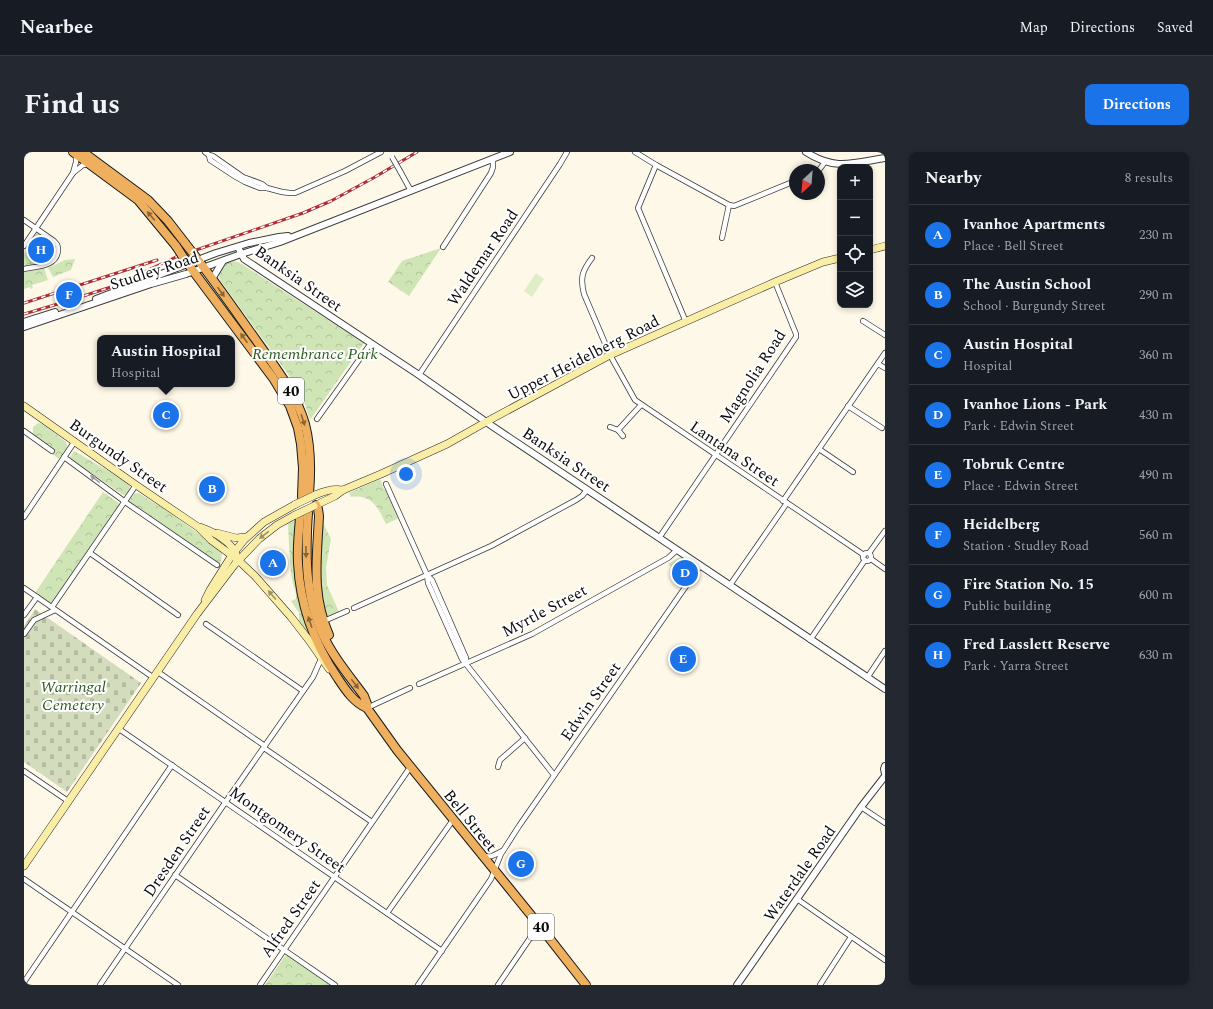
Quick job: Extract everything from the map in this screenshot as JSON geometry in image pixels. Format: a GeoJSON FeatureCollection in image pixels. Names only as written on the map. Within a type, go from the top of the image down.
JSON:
{"type":"FeatureCollection","features":[{"type":"Feature","properties":{"kind":"highway","name":"40"},"geometry":{"type":"LineString","coordinates":[[77,153],[91,158],[148,200],[168,220],[288,386],[299,408],[307,431],[311,463],[308,497]]}},
{"type":"Feature","properties":{"kind":"highway","name":"40"},"geometry":{"type":"LineString","coordinates":[[91,158],[138,200],[176,246],[274,378],[290,406],[296,421],[302,444],[303,468],[308,497]]}},
{"type":"Feature","properties":{"kind":"highway"},"geometry":{"type":"LineString","coordinates":[[315,505],[319,516],[316,566],[316,582],[319,603],[339,662]]}},
{"type":"Feature","properties":{"kind":"highway","name":"40"},"geometry":{"type":"LineString","coordinates":[[301,515],[312,603],[323,635],[339,662]]}},
{"type":"Feature","properties":{"kind":"highway","name":"40"},"geometry":{"type":"LineString","coordinates":[[301,515],[298,563],[302,596],[317,642],[340,681]]}},
{"type":"Feature","properties":{"kind":"highway","name":"Bell Street"},"geometry":{"type":"LineString","coordinates":[[339,662],[364,696],[367,704],[366,708]]}},
{"type":"Feature","properties":{"kind":"highway","name":"Bell Street"},"geometry":{"type":"LineString","coordinates":[[340,681],[355,701],[366,708],[397,750],[539,925],[581,983]]}},
{"type":"Feature","properties":{"kind":"main road"},"geometry":{"type":"LineString","coordinates":[[873,249],[885,246]]}},
{"type":"Feature","properties":{"kind":"main road","name":"Upper Heidelberg Road"},"geometry":{"type":"LineString","coordinates":[[197,614],[222,571],[236,556],[277,525],[301,515],[315,505],[338,495],[343,490],[446,444],[610,355],[775,282],[823,262],[837,259]]}},
{"type":"Feature","properties":{"kind":"main road","name":"Burgundy Street"},"geometry":{"type":"LineString","coordinates":[[24,406],[198,527],[223,549],[236,556]]}},
{"type":"Feature","properties":{"kind":"main road","name":"Upper Heidelberg Road"},"geometry":{"type":"LineString","coordinates":[[24,866],[197,614],[231,569],[246,537],[268,519],[308,497],[325,491],[337,489],[343,490]]}},
{"type":"Feature","properties":{"kind":"main road"},"geometry":{"type":"LineString","coordinates":[[325,491],[326,495],[332,498]]}},
{"type":"Feature","properties":{"kind":"main road"},"geometry":{"type":"LineString","coordinates":[[308,497],[315,505]]}},
{"type":"Feature","properties":{"kind":"main road","name":"Burgundy Street"},"geometry":{"type":"LineString","coordinates":[[198,527],[209,531],[227,542],[236,556]]}},
{"type":"Feature","properties":{"kind":"main road"},"geometry":{"type":"LineString","coordinates":[[209,531],[236,538],[246,537]]}},
{"type":"Feature","properties":{"kind":"main road"},"geometry":{"type":"LineString","coordinates":[[222,571],[224,557],[223,549]]}},
{"type":"Feature","properties":{"kind":"main road","name":"Bell Street"},"geometry":{"type":"LineString","coordinates":[[236,556],[302,630],[329,670],[340,681]]}},
{"type":"Feature","properties":{"kind":"main road"},"geometry":{"type":"LineString","coordinates":[[231,569],[238,568],[250,572]]}},
{"type":"Feature","properties":{"kind":"street"},"geometry":{"type":"LineString","coordinates":[[207,154],[210,160],[240,180],[260,188],[267,188],[290,194],[345,171],[381,152]]}},
{"type":"Feature","properties":{"kind":"street"},"geometry":{"type":"LineString","coordinates":[[389,152],[411,191]]}},
{"type":"Feature","properties":{"kind":"street","name":"Studley Road"},"geometry":{"type":"LineString","coordinates":[[199,261],[223,261],[280,242],[292,236],[510,152]]}},
{"type":"Feature","properties":{"kind":"street","name":"Waldemar Road"},"geometry":{"type":"LineString","coordinates":[[419,375],[567,152]]}},
{"type":"Feature","properties":{"kind":"street"},"geometry":{"type":"LineString","coordinates":[[635,152],[656,165],[734,206],[789,183]]}},
{"type":"Feature","properties":{"kind":"street"},"geometry":{"type":"LineString","coordinates":[[806,152],[825,162],[840,165],[885,158]]}},
{"type":"Feature","properties":{"kind":"street"},"geometry":{"type":"LineString","coordinates":[[73,173],[77,153]]}},
{"type":"Feature","properties":{"kind":"street"},"geometry":{"type":"LineString","coordinates":[[24,246],[73,173],[91,158]]}},
{"type":"Feature","properties":{"kind":"street"},"geometry":{"type":"LineString","coordinates":[[443,246],[491,173],[493,158]]}},
{"type":"Feature","properties":{"kind":"street"},"geometry":{"type":"LineString","coordinates":[[656,165],[638,208],[686,322]]}},
{"type":"Feature","properties":{"kind":"street"},"geometry":{"type":"LineString","coordinates":[[722,238],[729,204]]}},
{"type":"Feature","properties":{"kind":"street"},"geometry":{"type":"LineString","coordinates":[[24,220],[54,241],[58,246],[57,255],[51,262],[24,269]]}},
{"type":"Feature","properties":{"kind":"street","name":"Studley Road"},"geometry":{"type":"LineString","coordinates":[[24,327],[166,276],[216,253],[249,243],[292,236]]}},
{"type":"Feature","properties":{"kind":"street","name":"Banksia Street"},"geometry":{"type":"LineString","coordinates":[[238,247],[244,259],[885,689]]}},
{"type":"Feature","properties":{"kind":"street","name":"Lantana Street"},"geometry":{"type":"LineString","coordinates":[[592,258],[584,268],[582,275],[584,294],[610,355],[635,400],[864,554]]}},
{"type":"Feature","properties":{"kind":"street"},"geometry":{"type":"LineString","coordinates":[[212,279],[223,261]]}},
{"type":"Feature","properties":{"kind":"street","name":"Studley Road"},"geometry":{"type":"LineString","coordinates":[[24,322],[93,300],[156,276],[166,276]]}},
{"type":"Feature","properties":{"kind":"street","name":"Magnolia Road"},"geometry":{"type":"LineString","coordinates":[[658,538],[796,336],[775,282]]}},
{"type":"Feature","properties":{"kind":"street"},"geometry":{"type":"LineString","coordinates":[[863,321],[885,335]]}},
{"type":"Feature","properties":{"kind":"street"},"geometry":{"type":"LineString","coordinates":[[317,419],[371,343]]}},
{"type":"Feature","properties":{"kind":"street"},"geometry":{"type":"LineString","coordinates":[[730,586],[819,449],[885,353]]}},
{"type":"Feature","properties":{"kind":"street"},"geometry":{"type":"LineString","coordinates":[[878,364],[885,368]]}},
{"type":"Feature","properties":{"kind":"street"},"geometry":{"type":"LineString","coordinates":[[618,430],[642,405]]}},
{"type":"Feature","properties":{"kind":"street"},"geometry":{"type":"LineString","coordinates":[[848,406],[882,428]]}},
{"type":"Feature","properties":{"kind":"street"},"geometry":{"type":"LineString","coordinates":[[610,427],[618,430],[622,436]]}},
{"type":"Feature","properties":{"kind":"street"},"geometry":{"type":"LineString","coordinates":[[25,432],[52,451]]}},
{"type":"Feature","properties":{"kind":"street"},"geometry":{"type":"LineString","coordinates":[[24,517],[75,441]]}},
{"type":"Feature","properties":{"kind":"street"},"geometry":{"type":"LineString","coordinates":[[819,449],[853,472]]}},
{"type":"Feature","properties":{"kind":"street","name":"Burgundy Street"},"geometry":{"type":"LineString","coordinates":[[64,457],[217,565]]}},
{"type":"Feature","properties":{"kind":"street"},"geometry":{"type":"LineString","coordinates":[[386,484],[427,575],[432,580],[466,658],[466,663],[554,775]]}},
{"type":"Feature","properties":{"kind":"street"},"geometry":{"type":"LineString","coordinates":[[24,634],[34,620],[54,609],[90,552],[136,485]]}},
{"type":"Feature","properties":{"kind":"street"},"geometry":{"type":"LineString","coordinates":[[354,608],[491,546],[576,500],[587,490]]}},
{"type":"Feature","properties":{"kind":"street"},"geometry":{"type":"LineString","coordinates":[[810,640],[865,560],[863,557],[864,554],[869,553],[885,531]]}},
{"type":"Feature","properties":{"kind":"street","name":"Myrtle Street"},"geometry":{"type":"LineString","coordinates":[[419,684],[532,634],[668,558],[677,550]]}},
{"type":"Feature","properties":{"kind":"street"},"geometry":{"type":"LineString","coordinates":[[90,552],[178,615]]}},
{"type":"Feature","properties":{"kind":"street"},"geometry":{"type":"LineString","coordinates":[[869,553],[871,559],[885,569]]}},
{"type":"Feature","properties":{"kind":"street"},"geometry":{"type":"LineString","coordinates":[[865,560],[868,561],[871,559]]}},
{"type":"Feature","properties":{"kind":"street","name":"Edwin Street"},"geometry":{"type":"LineString","coordinates":[[418,985],[491,879],[503,851],[554,775],[700,566]]}},
{"type":"Feature","properties":{"kind":"street"},"geometry":{"type":"LineString","coordinates":[[24,588],[264,747],[372,822]]}},
{"type":"Feature","properties":{"kind":"street"},"geometry":{"type":"LineString","coordinates":[[24,615],[37,597]]}},
{"type":"Feature","properties":{"kind":"street"},"geometry":{"type":"LineString","coordinates":[[324,621],[347,611]]}},
{"type":"Feature","properties":{"kind":"street"},"geometry":{"type":"LineString","coordinates":[[206,624],[303,691]]}},
{"type":"Feature","properties":{"kind":"street"},"geometry":{"type":"LineString","coordinates":[[867,678],[885,652]]}},
{"type":"Feature","properties":{"kind":"street","name":"Dresden Street"},"geometry":{"type":"LineString","coordinates":[[100,985],[316,672],[321,659]]}},
{"type":"Feature","properties":{"kind":"street"},"geometry":{"type":"LineString","coordinates":[[316,672],[322,669],[329,670]]}},
{"type":"Feature","properties":{"kind":"street"},"geometry":{"type":"LineString","coordinates":[[366,708],[410,688]]}},
{"type":"Feature","properties":{"kind":"street","name":"Montgomery Street"},"geometry":{"type":"LineString","coordinates":[[119,729],[442,951]]}},
{"type":"Feature","properties":{"kind":"street"},"geometry":{"type":"LineString","coordinates":[[498,767],[500,760],[525,738]]}},
{"type":"Feature","properties":{"kind":"street"},"geometry":{"type":"LineString","coordinates":[[24,982],[172,765]]}},
{"type":"Feature","properties":{"kind":"street","name":"Alfred Street"},"geometry":{"type":"LineString","coordinates":[[260,985],[411,766]]}},
{"type":"Feature","properties":{"kind":"street"},"geometry":{"type":"LineString","coordinates":[[885,766],[885,775]]}},
{"type":"Feature","properties":{"kind":"street"},"geometry":{"type":"LineString","coordinates":[[24,771],[68,801]]}},
{"type":"Feature","properties":{"kind":"street","name":"Waterdale Road"},"geometry":{"type":"LineString","coordinates":[[737,985],[885,775]]}},
{"type":"Feature","properties":{"kind":"street"},"geometry":{"type":"LineString","coordinates":[[861,807],[885,823]]}},
{"type":"Feature","properties":{"kind":"street"},"geometry":{"type":"LineString","coordinates":[[387,913],[453,820]]}},
{"type":"Feature","properties":{"kind":"street"},"geometry":{"type":"LineString","coordinates":[[481,855],[485,857],[492,856],[503,851]]}},
{"type":"Feature","properties":{"kind":"street"},"geometry":{"type":"LineString","coordinates":[[175,875],[335,985]]}},
{"type":"Feature","properties":{"kind":"street"},"geometry":{"type":"LineString","coordinates":[[24,879],[178,985]]}},
{"type":"Feature","properties":{"kind":"street"},"geometry":{"type":"LineString","coordinates":[[797,900],[885,960]]}},
{"type":"Feature","properties":{"kind":"street"},"geometry":{"type":"LineString","coordinates":[[498,985],[539,925]]}},
{"type":"Feature","properties":{"kind":"street"},"geometry":{"type":"LineString","coordinates":[[820,985],[851,937]]}},
{"type":"Feature","properties":{"kind":"green space"},"geometry":{"type":"Polygon","coordinates":[[[36,234],[39,234],[50,243],[54,244],[54,253],[48,260],[24,267],[24,254],[36,234]]]}},
{"type":"Feature","properties":{"kind":"green space"},"geometry":{"type":"Polygon","coordinates":[[[441,248],[409,296],[388,282],[402,261],[441,248]]]}},
{"type":"Feature","properties":{"kind":"green space"},"geometry":{"type":"Polygon","coordinates":[[[75,259],[71,270],[53,277],[48,268],[65,260],[75,259]]]}},
{"type":"Feature","properties":{"kind":"green space","name":"Remembrance Park"},"geometry":{"type":"Polygon","coordinates":[[[234,261],[240,263],[364,343],[310,420],[301,392],[220,280],[218,274],[222,267],[228,262],[234,261]]]}},
{"type":"Feature","properties":{"kind":"green space"},"geometry":{"type":"Polygon","coordinates":[[[44,268],[48,280],[32,285],[33,288],[31,289],[30,287],[24,289],[24,272],[44,268]]]}},
{"type":"Feature","properties":{"kind":"green space"},"geometry":{"type":"Polygon","coordinates":[[[536,273],[544,279],[532,297],[524,291],[536,273]]]}},
{"type":"Feature","properties":{"kind":"green space"},"geometry":{"type":"Polygon","coordinates":[[[38,423],[42,424],[66,442],[67,448],[59,459],[52,454],[55,449],[33,434],[33,427],[38,423]]]}},
{"type":"Feature","properties":{"kind":"green space"},"geometry":{"type":"Polygon","coordinates":[[[74,451],[129,484],[130,488],[126,495],[123,495],[71,459],[70,457],[74,451]]]}},
{"type":"Feature","properties":{"kind":"green space"},"geometry":{"type":"Polygon","coordinates":[[[380,479],[384,489],[388,492],[399,518],[386,524],[373,503],[364,498],[351,497],[349,493],[380,479]]]}},
{"type":"Feature","properties":{"kind":"green space"},"geometry":{"type":"Polygon","coordinates":[[[103,492],[120,504],[51,604],[35,593],[103,492]]]}},
{"type":"Feature","properties":{"kind":"green space"},"geometry":{"type":"Polygon","coordinates":[[[136,493],[169,512],[218,548],[222,554],[220,568],[128,502],[136,493]]]}},
{"type":"Feature","properties":{"kind":"green space"},"geometry":{"type":"Polygon","coordinates":[[[296,519],[309,631],[308,633],[299,621],[299,613],[291,601],[296,599],[296,593],[293,584],[289,553],[288,522],[296,519]]]}},
{"type":"Feature","properties":{"kind":"green space"},"geometry":{"type":"Polygon","coordinates":[[[321,519],[331,539],[326,568],[327,585],[339,612],[327,617],[319,595],[321,519]]]}},
{"type":"Feature","properties":{"kind":"green space"},"geometry":{"type":"Polygon","coordinates":[[[681,557],[694,566],[686,578],[668,564],[681,557]]]}},
{"type":"Feature","properties":{"kind":"green space","name":"Warringal Cemetery"},"geometry":{"type":"Polygon","coordinates":[[[35,609],[141,683],[67,792],[24,762],[24,626],[35,609]]]}},
{"type":"Feature","properties":{"kind":"green space"},"geometry":{"type":"Polygon","coordinates":[[[288,955],[331,985],[265,985],[285,956],[288,955]]]}},
{"type":"Feature","properties":{"kind":"railway"},"geometry":{"type":"LineString","coordinates":[[24,314],[114,286],[176,257],[303,213],[331,201],[417,152]]}},
{"type":"Feature","properties":{"kind":"railway"},"geometry":{"type":"LineString","coordinates":[[24,303],[157,260]]}},
{"type":"Feature","properties":{"kind":"place","name":"Fred Lasslett Reserve"},"geometry":{"type":"Point","coordinates":[41,250]}},
{"type":"Feature","properties":{"kind":"place","name":"Heidelberg"},"geometry":{"type":"Point","coordinates":[69,295]}},
{"type":"Feature","properties":{"kind":"place","name":"Austin Hospital"},"geometry":{"type":"Point","coordinates":[166,415]}},
{"type":"Feature","properties":{"kind":"place","name":"The Austin School"},"geometry":{"type":"Point","coordinates":[212,489]}},
{"type":"Feature","properties":{"kind":"place","name":"Ivanhoe Apartments"},"geometry":{"type":"Point","coordinates":[273,563]}},
{"type":"Feature","properties":{"kind":"place","name":"Ivanhoe Lions - Park"},"geometry":{"type":"Point","coordinates":[685,573]}},
{"type":"Feature","properties":{"kind":"place","name":"Tobruk Centre"},"geometry":{"type":"Point","coordinates":[683,659]}},
{"type":"Feature","properties":{"kind":"place","name":"Fire Station No. 15"},"geometry":{"type":"Point","coordinates":[521,864]}}]}
